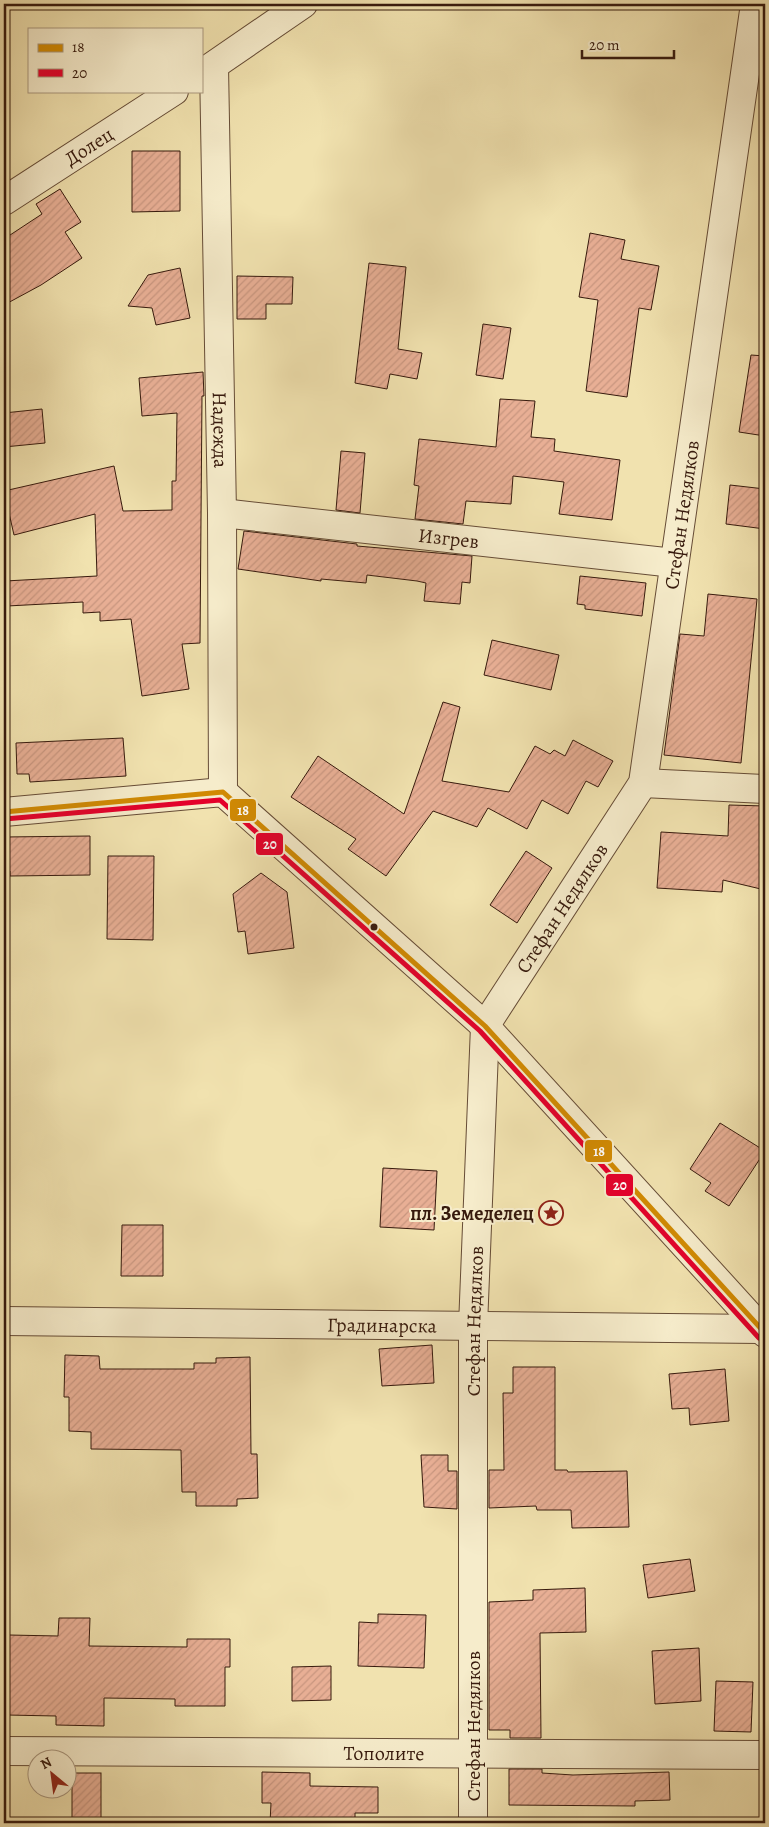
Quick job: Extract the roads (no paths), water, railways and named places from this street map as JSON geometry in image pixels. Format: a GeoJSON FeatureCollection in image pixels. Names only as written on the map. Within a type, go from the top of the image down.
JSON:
{"type":"FeatureCollection","features":[{"type":"Feature","properties":{"kind":"street"},"geometry":{"type":"LineString","coordinates":[[207,70],[303,4]]}},
{"type":"Feature","properties":{"kind":"street","name":"Стефан Недялков"},"geometry":{"type":"LineString","coordinates":[[473,1823],[473,1326],[485,1026],[643,783],[756,4]]}},
{"type":"Feature","properties":{"kind":"street","name":"Надежда"},"geometry":{"type":"LineString","coordinates":[[207,70],[222,513],[223,792]]}},
{"type":"Feature","properties":{"kind":"street","name":"Долец"},"geometry":{"type":"LineString","coordinates":[[11,188],[172,92]]}},
{"type":"Feature","properties":{"kind":"street","name":"Изгрев"},"geometry":{"type":"LineString","coordinates":[[222,513],[674,563]]}},
{"type":"Feature","properties":{"kind":"street"},"geometry":{"type":"LineString","coordinates":[[643,783],[765,789]]}},
{"type":"Feature","properties":{"kind":"street"},"geometry":{"type":"LineString","coordinates":[[4,812],[223,792],[485,1026],[762,1331]]}},
{"type":"Feature","properties":{"kind":"street","name":"Градинарска"},"geometry":{"type":"LineString","coordinates":[[4,1321],[762,1331]]}},
{"type":"Feature","properties":{"kind":"street","name":"Тополите"},"geometry":{"type":"LineString","coordinates":[[4,1751],[473,1755],[765,1755]]}},
{"type":"Feature","properties":{"kind":"place","name":"пл. Земеделец"},"geometry":{"type":"Point","coordinates":[551,1213]}}]}
